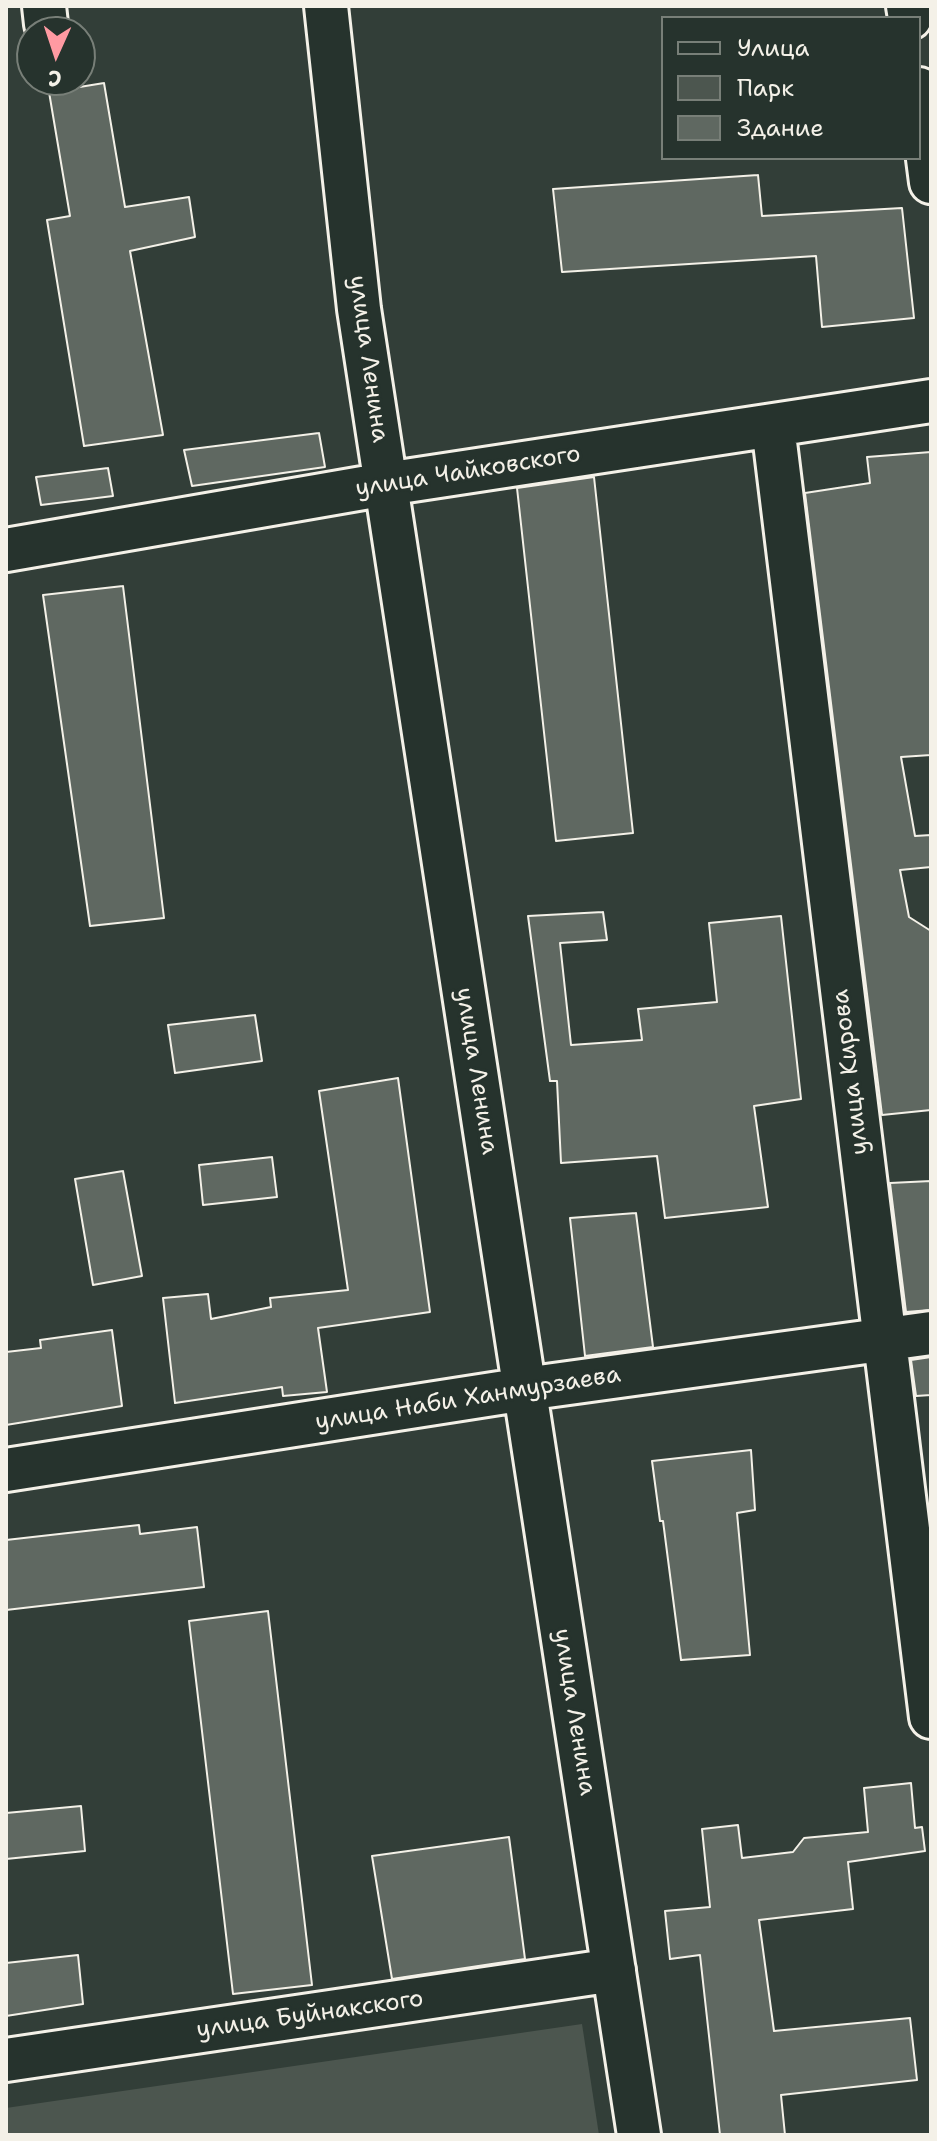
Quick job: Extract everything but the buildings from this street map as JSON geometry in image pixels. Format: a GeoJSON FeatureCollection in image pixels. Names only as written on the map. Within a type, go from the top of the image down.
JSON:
{"type":"FeatureCollection","features":[{"type":"Feature","properties":{"kind":"street","name":"улица Ленина"},"geometry":{"type":"LineString","coordinates":[[326,6],[359,309],[639,2135]]}},
{"type":"Feature","properties":{"kind":"street"},"geometry":{"type":"LineString","coordinates":[[921,104],[931,182]]}},
{"type":"Feature","properties":{"kind":"street","name":"улица Чайковского"},"geometry":{"type":"LineString","coordinates":[[6,550],[386,484],[931,401]]}},
{"type":"Feature","properties":{"kind":"street","name":"улица Кирова"},"geometry":{"type":"LineString","coordinates":[[773,426],[931,1717]]}},
{"type":"Feature","properties":{"kind":"street","name":"улица Наби Ханмурзаева"},"geometry":{"type":"LineString","coordinates":[[6,1470],[525,1389],[931,1333]]}},
{"type":"Feature","properties":{"kind":"street","name":"улица Буйнакского"},"geometry":{"type":"LineString","coordinates":[[6,2060],[614,1970]]}},
{"type":"Feature","properties":{"kind":"green space"},"geometry":{"type":"Polygon","coordinates":[[[582,2024],[599,2135],[6,2135],[6,2108],[582,2024]]]}}]}
